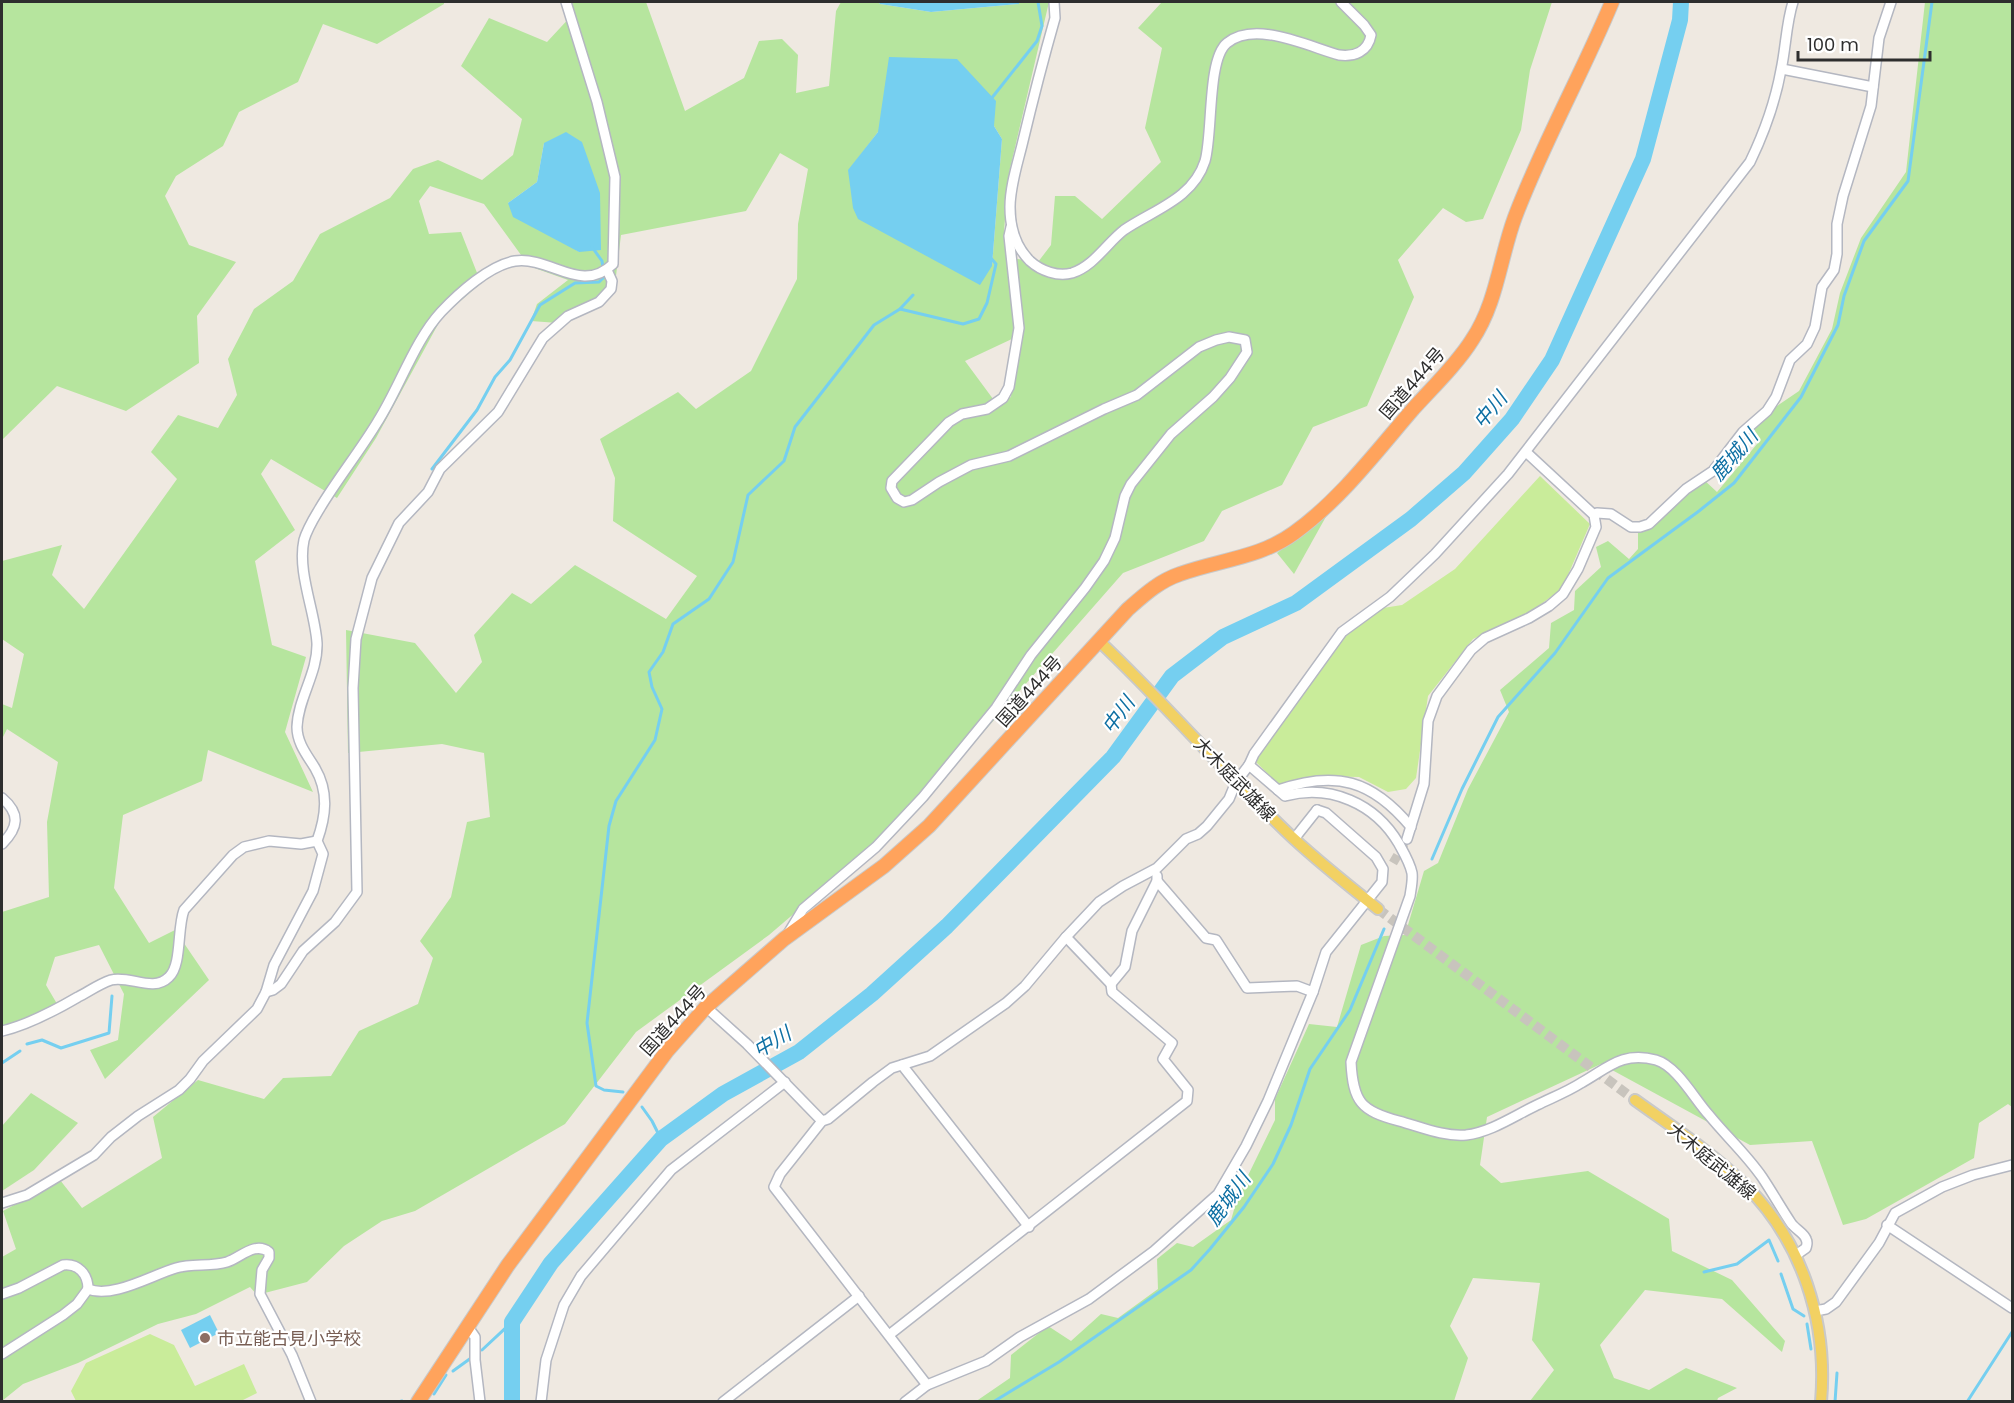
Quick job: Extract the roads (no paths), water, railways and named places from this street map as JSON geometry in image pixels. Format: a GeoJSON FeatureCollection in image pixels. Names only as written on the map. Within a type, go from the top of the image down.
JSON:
{"type":"FeatureCollection","features":[{"type":"Feature","properties":{"kind":"highway","name":"国道444号"},"geometry":{"type":"LineString","coordinates":[[418,1401],[508,1265],[667,1051],[706,1007],[784,939],[884,866],[929,826],[1128,609],[1156,585],[1179,574],[1265,551],[1294,533],[1337,496],[1472,341],[1485,316],[1515,218],[1612,2]]}},
{"type":"Feature","properties":{"kind":"main road","name":"大木庭武雄線"},"geometry":{"type":"LineString","coordinates":[[1099,641],[1294,839],[1378,909]]}},
{"type":"Feature","properties":{"kind":"main road","name":"大木庭武雄線"},"geometry":{"type":"LineString","coordinates":[[1635,1100],[1745,1184],[1774,1219],[1796,1255],[1815,1311],[1822,1362],[1821,1401]]}},
{"type":"Feature","properties":{"kind":"street"},"geometry":{"type":"LineString","coordinates":[[2,1203],[27,1195],[94,1155],[111,1137],[138,1116],[179,1090],[203,1061],[257,1009],[266,992],[274,965],[313,891],[323,854],[317,841],[323,826],[326,804],[324,786],[299,742],[297,728],[315,663],[317,644],[302,562],[304,539],[309,527],[377,423],[424,336],[441,312],[476,281],[500,265],[516,261],[531,261],[572,274],[591,277],[604,272],[614,264],[615,177],[597,102],[566,2]]}},
{"type":"Feature","properties":{"kind":"street"},"geometry":{"type":"LineString","coordinates":[[784,939],[803,909],[876,847],[923,796],[996,708],[1031,655],[1104,561],[1115,538],[1125,496],[1131,484],[1172,434],[1230,378],[1247,352],[1245,340],[1237,337],[1216,340],[1200,346],[1137,395],[1010,456],[970,465],[912,500],[904,502],[897,498],[891,488],[892,481],[949,422],[962,414],[987,409],[1003,398],[1009,387],[1019,328],[1009,236],[1010,206],[1016,169],[1054,18],[1054,2]]}},
{"type":"Feature","properties":{"kind":"street"},"geometry":{"type":"LineString","coordinates":[[1011,227],[1017,244],[1030,261],[1047,272],[1060,275],[1073,273],[1089,263],[1124,231],[1178,198],[1196,179],[1204,163],[1210,140],[1217,56],[1226,44],[1238,37],[1256,32],[1273,34],[1339,56],[1360,53],[1370,43],[1371,35],[1341,2]]}},
{"type":"Feature","properties":{"kind":"street"},"geometry":{"type":"LineString","coordinates":[[927,1385],[774,1187],[780,1174],[822,1121],[828,1119],[892,1068],[930,1056],[1005,1003],[1025,986],[1099,902],[1157,868],[1186,839],[1198,834],[1207,826],[1229,799],[1236,782],[1254,754],[1342,632],[1390,597],[1435,554],[1526,452],[1749,162],[1762,136],[1775,98],[1793,2]]}},
{"type":"Feature","properties":{"kind":"street"},"geometry":{"type":"LineString","coordinates":[[1594,515],[1597,513],[1611,514],[1631,527],[1649,524],[1686,489],[1713,471],[1743,432],[1767,411],[1776,397],[1790,360],[1807,344],[1815,327],[1822,287],[1834,270],[1837,254],[1837,224],[1843,196],[1871,106],[1879,38],[1891,2]]}},
{"type":"Feature","properties":{"kind":"street"},"geometry":{"type":"LineString","coordinates":[[1782,69],[1873,87]]}},
{"type":"Feature","properties":{"kind":"street"},"geometry":{"type":"LineString","coordinates":[[266,992],[281,984],[303,951],[335,922],[357,892],[353,688],[356,639],[372,578],[399,523],[428,492],[440,469],[498,412],[543,338],[568,316],[599,302],[611,289],[612,281],[604,272]]}},
{"type":"Feature","properties":{"kind":"street"},"geometry":{"type":"LineString","coordinates":[[1407,839],[1424,784],[1428,721],[1437,696],[1471,650],[1485,638],[1529,618],[1563,594],[1578,569],[1596,527],[1594,515],[1526,452]]}},
{"type":"Feature","properties":{"kind":"street"},"geometry":{"type":"LineString","coordinates":[[1249,765],[1285,796],[1312,792],[1332,793],[1350,799],[1369,810],[1384,821],[1405,855],[1412,874],[1410,896],[1351,1062],[1352,1082],[1363,1105],[1374,1114],[1440,1133],[1466,1135],[1500,1124],[1582,1083],[1602,1068],[1616,1062],[1630,1058],[1658,1060],[1671,1070],[1748,1157],[1791,1223],[1806,1237],[1806,1248],[1796,1255]]}},
{"type":"Feature","properties":{"kind":"street"},"geometry":{"type":"LineString","coordinates":[[1278,790],[1294,785],[1342,781],[1364,787],[1383,798],[1410,827]]}},
{"type":"Feature","properties":{"kind":"street"},"geometry":{"type":"LineString","coordinates":[[1312,792],[1317,810]]}},
{"type":"Feature","properties":{"kind":"street"},"geometry":{"type":"LineString","coordinates":[[2,798],[12,807],[16,822],[12,834],[2,844]]}},
{"type":"Feature","properties":{"kind":"street"},"geometry":{"type":"LineString","coordinates":[[1294,839],[1317,810]]}},
{"type":"Feature","properties":{"kind":"street"},"geometry":{"type":"LineString","coordinates":[[905,1401],[927,1385],[986,1361],[1020,1337],[1089,1299],[1154,1251],[1218,1194],[1246,1146],[1268,1101],[1313,992],[1326,952],[1383,882],[1383,869],[1376,857],[1326,813],[1317,810]]}},
{"type":"Feature","properties":{"kind":"street"},"geometry":{"type":"LineString","coordinates":[[2,1031],[53,1011],[113,980],[161,983],[174,972],[180,921],[184,910],[233,855],[252,843],[269,840],[301,844],[317,841]]}},
{"type":"Feature","properties":{"kind":"street"},"geometry":{"type":"LineString","coordinates":[[1383,869],[1393,863]]}},
{"type":"Feature","properties":{"kind":"street"},"geometry":{"type":"LineString","coordinates":[[1111,984],[1125,967],[1132,931],[1157,881],[1157,868]]}},
{"type":"Feature","properties":{"kind":"street"},"geometry":{"type":"LineString","coordinates":[[1157,881],[1206,938],[1216,940],[1247,988],[1297,986],[1313,992]]}},
{"type":"Feature","properties":{"kind":"street"},"geometry":{"type":"LineString","coordinates":[[889,1335],[1187,1101],[1188,1090],[1163,1059],[1172,1043],[1113,992],[1111,984],[1066,937]]}},
{"type":"Feature","properties":{"kind":"street"},"geometry":{"type":"LineString","coordinates":[[706,1007],[747,1044],[822,1121]]}},
{"type":"Feature","properties":{"kind":"street"},"geometry":{"type":"LineString","coordinates":[[902,1065],[1029,1227]]}},
{"type":"Feature","properties":{"kind":"street"},"geometry":{"type":"LineString","coordinates":[[541,1401],[546,1360],[564,1305],[581,1276],[671,1170],[785,1082]]}},
{"type":"Feature","properties":{"kind":"street"},"geometry":{"type":"LineString","coordinates":[[1815,1311],[1826,1309],[1836,1302],[1879,1243],[1895,1213],[1942,1187],[1973,1175],[2013,1165]]}},
{"type":"Feature","properties":{"kind":"street"},"geometry":{"type":"LineString","coordinates":[[1887,1226],[2013,1308]]}},
{"type":"Feature","properties":{"kind":"street"},"geometry":{"type":"LineString","coordinates":[[88,1289],[98,1293],[180,1267],[228,1262],[255,1248],[264,1248],[269,1252],[269,1258],[262,1270],[260,1294],[292,1355],[311,1401]]}},
{"type":"Feature","properties":{"kind":"street"},"geometry":{"type":"LineString","coordinates":[[2,1294],[63,1265],[70,1264],[81,1269],[86,1277],[88,1289],[77,1304],[63,1315],[2,1354]]}},
{"type":"Feature","properties":{"kind":"street"},"geometry":{"type":"LineString","coordinates":[[723,1401],[859,1296]]}},
{"type":"Feature","properties":{"kind":"street"},"geometry":{"type":"LineString","coordinates":[[468,1327],[475,1337],[480,1401]]}},
{"type":"Feature","properties":{"kind":"water"},"geometry":{"type":"Polygon","coordinates":[[[878,2],[1019,2],[1019,4],[931,12],[878,2]]]}},
{"type":"Feature","properties":{"kind":"water"},"geometry":{"type":"Polygon","coordinates":[[[889,57],[957,59],[996,101],[994,126],[1002,139],[992,266],[980,285],[858,219],[853,208],[848,170],[878,132],[889,57]]]}},
{"type":"Feature","properties":{"kind":"water"},"geometry":{"type":"Polygon","coordinates":[[[566,132],[582,142],[600,193],[601,250],[579,252],[513,217],[508,203],[537,182],[544,143],[566,132]]]}},
{"type":"Feature","properties":{"kind":"water"},"geometry":{"type":"Polygon","coordinates":[[[210,1315],[219,1333],[190,1348],[181,1330],[210,1315]]]}},
{"type":"Feature","properties":{"kind":"waterway"},"geometry":{"type":"LineString","coordinates":[[991,99],[1037,41],[1042,26],[1038,2]]}},
{"type":"Feature","properties":{"kind":"waterway","name":"中川"},"geometry":{"type":"LineString","coordinates":[[512,1402],[512,1322],[551,1263],[661,1139],[723,1094],[799,1052],[872,994],[947,926],[1113,757],[1172,676],[1223,637],[1296,603],[1411,519],[1464,473],[1512,419],[1552,360],[1643,159],[1680,20],[1681,2]]}},
{"type":"Feature","properties":{"kind":"waterway","name":"鹿城川"},"geometry":{"type":"LineString","coordinates":[[1432,859],[1462,789],[1498,717],[1555,653],[1608,578],[1734,483],[1801,397],[1838,325],[1844,296],[1864,241],[1908,181],[1932,2]]}},
{"type":"Feature","properties":{"kind":"waterway"},"geometry":{"type":"LineString","coordinates":[[592,247],[602,261],[603,268]]}},
{"type":"Feature","properties":{"kind":"waterway"},"geometry":{"type":"LineString","coordinates":[[900,309],[963,324],[979,319],[987,303],[996,264],[990,257]]}},
{"type":"Feature","properties":{"kind":"waterway"},"geometry":{"type":"LineString","coordinates":[[432,469],[477,410],[495,377],[510,360],[540,305],[575,283],[599,282],[604,277],[603,274]]}},
{"type":"Feature","properties":{"kind":"waterway"},"geometry":{"type":"LineString","coordinates":[[623,1092],[604,1090],[596,1086],[587,1023],[609,826],[616,801],[655,740],[662,709],[652,687],[649,672],[663,652],[673,624],[709,599],[733,562],[748,495],[784,461],[795,427],[874,325],[900,309],[913,295]]}},
{"type":"Feature","properties":{"kind":"waterway","name":"鹿城川"},"geometry":{"type":"LineString","coordinates":[[993,1402],[1059,1362],[1191,1270],[1210,1249],[1244,1207],[1273,1164],[1291,1125],[1310,1069],[1350,1010],[1384,929]]}},
{"type":"Feature","properties":{"kind":"waterway"},"geometry":{"type":"LineString","coordinates":[[27,1044],[42,1040],[61,1048],[109,1033],[112,996]]}},
{"type":"Feature","properties":{"kind":"waterway"},"geometry":{"type":"LineString","coordinates":[[2,1063],[20,1051]]}},
{"type":"Feature","properties":{"kind":"waterway"},"geometry":{"type":"LineString","coordinates":[[642,1107],[661,1139]]}},
{"type":"Feature","properties":{"kind":"waterway"},"geometry":{"type":"LineString","coordinates":[[1704,1272],[1737,1264],[1769,1240],[1778,1261]]}},
{"type":"Feature","properties":{"kind":"waterway"},"geometry":{"type":"LineString","coordinates":[[1781,1274],[1793,1309],[1804,1316]]}},
{"type":"Feature","properties":{"kind":"waterway"},"geometry":{"type":"LineString","coordinates":[[482,1350],[512,1322]]}},
{"type":"Feature","properties":{"kind":"waterway"},"geometry":{"type":"LineString","coordinates":[[1807,1324],[1811,1349]]}},
{"type":"Feature","properties":{"kind":"waterway"},"geometry":{"type":"LineString","coordinates":[[1967,1402],[2012,1332]]}},
{"type":"Feature","properties":{"kind":"waterway"},"geometry":{"type":"LineString","coordinates":[[453,1371],[471,1358]]}},
{"type":"Feature","properties":{"kind":"waterway"},"geometry":{"type":"LineString","coordinates":[[1835,1402],[1837,1373]]}},
{"type":"Feature","properties":{"kind":"waterway"},"geometry":{"type":"LineString","coordinates":[[434,1394],[446,1375]]}},
{"type":"Feature","properties":{"kind":"waterway"},"geometry":{"type":"LineString","coordinates":[[398,1402],[402,1401]]}},
{"type":"Feature","properties":{"kind":"tunnel"},"geometry":{"type":"LineString","coordinates":[[1393,863],[1407,839]]}},
{"type":"Feature","properties":{"kind":"tunnel"},"geometry":{"type":"LineString","coordinates":[[1378,909],[1635,1100]]}},
{"type":"Feature","properties":{"kind":"place","name":"市立能古見小学校"},"geometry":{"type":"Point","coordinates":[205,1338]}}]}
